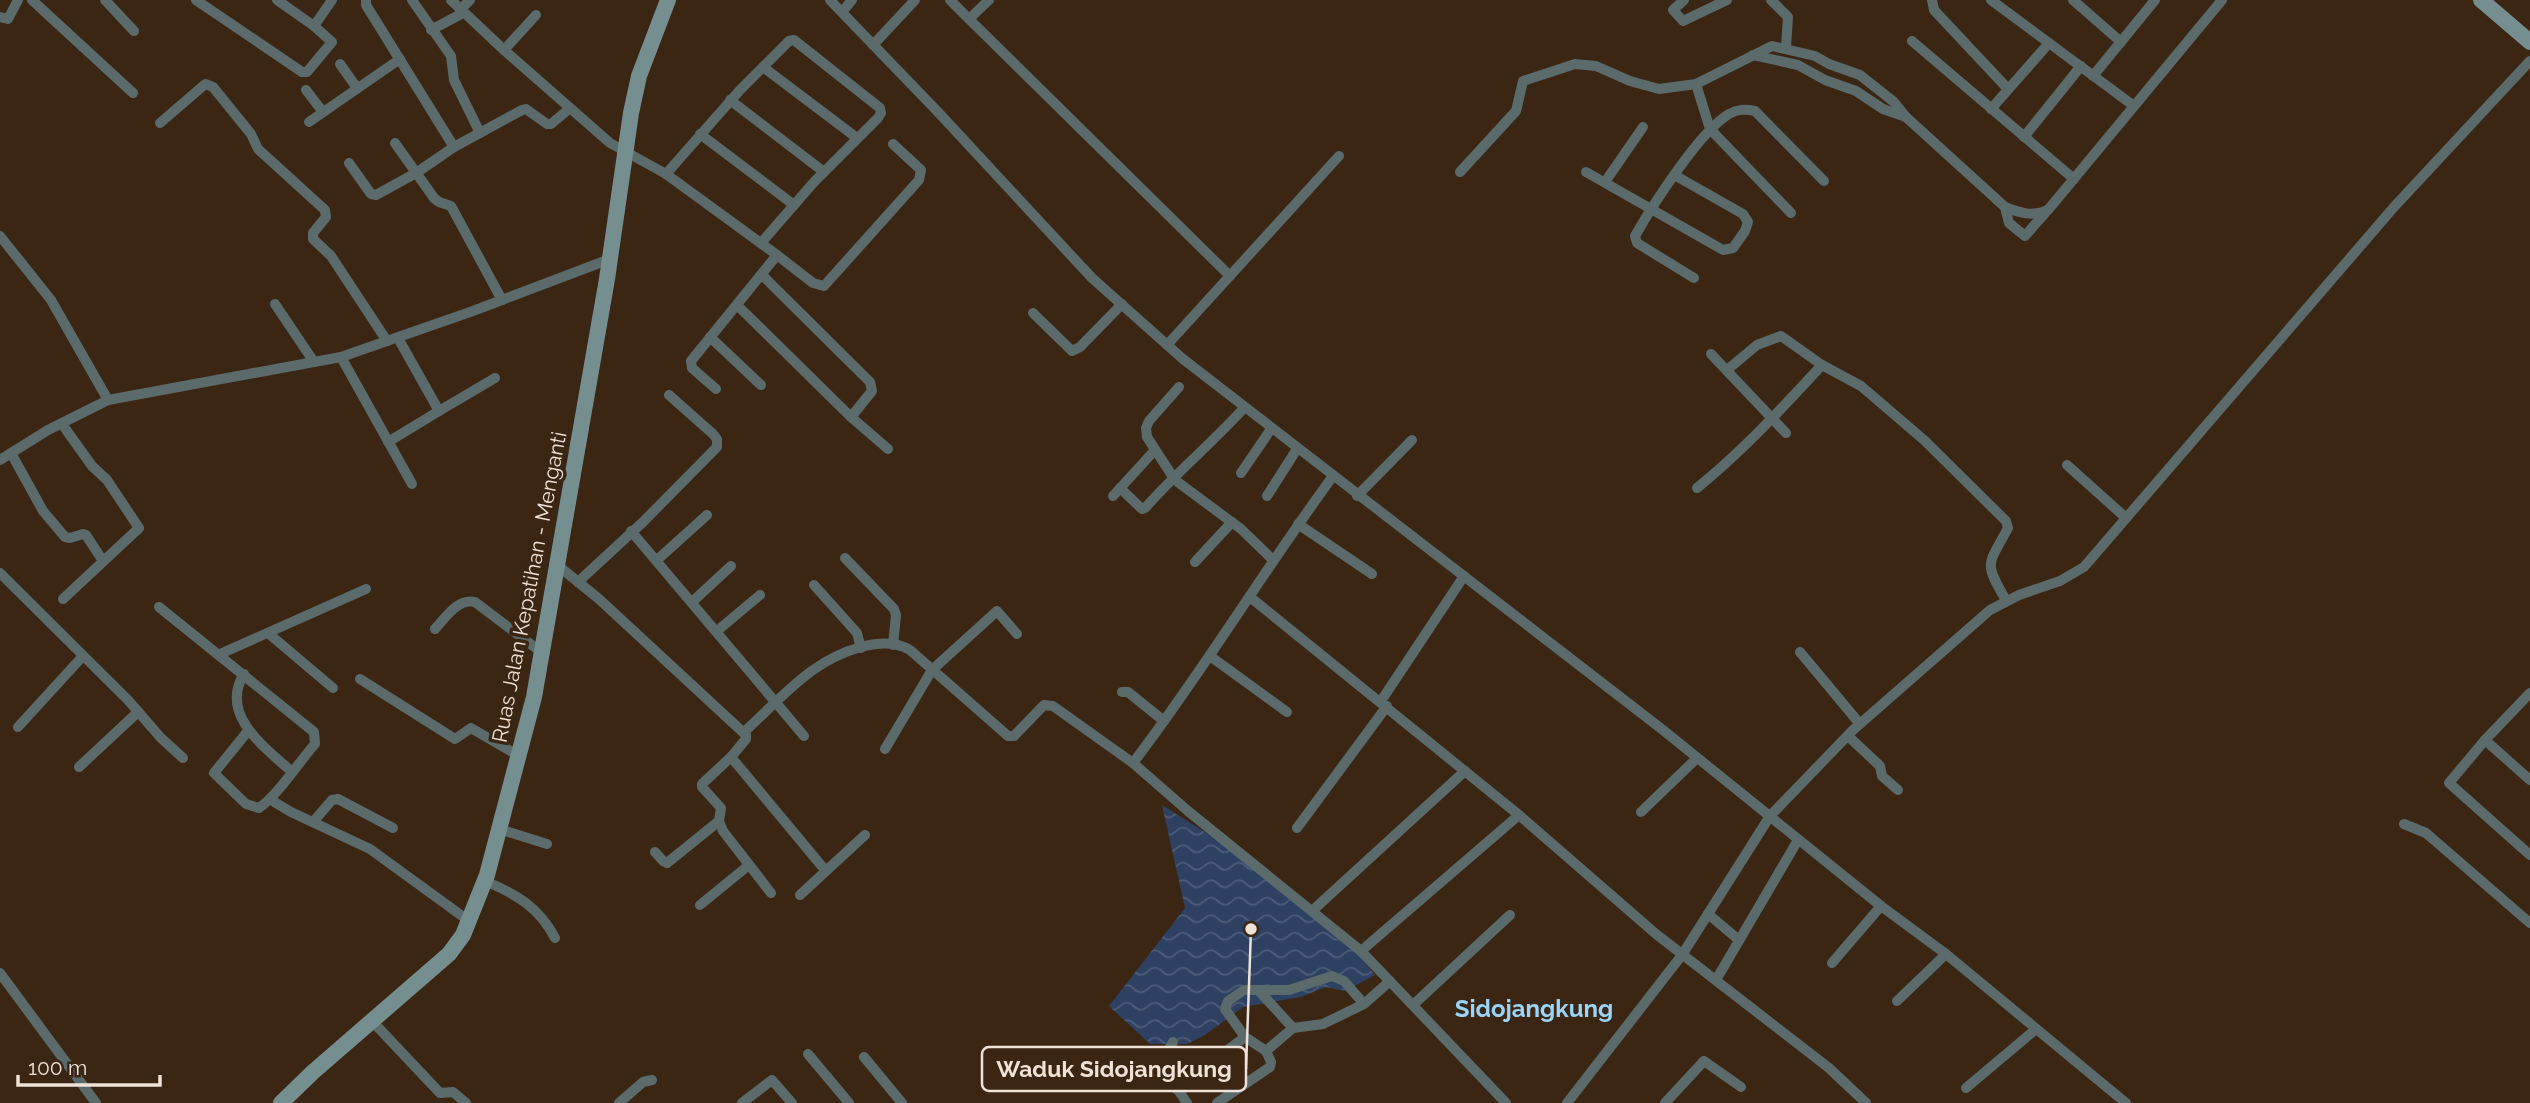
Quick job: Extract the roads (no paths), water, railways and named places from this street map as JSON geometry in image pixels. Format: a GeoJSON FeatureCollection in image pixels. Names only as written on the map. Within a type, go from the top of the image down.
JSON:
{"type":"FeatureCollection","features":[{"type":"Feature","properties":{"kind":"main road","name":"Ruas Jalan Kepatihan - Menganti"},"geometry":{"type":"LineString","coordinates":[[281,1103],[449,954],[463,935],[485,881],[534,697],[610,259],[631,113],[639,76],[668,0]]}},
{"type":"Feature","properties":{"kind":"main road"},"geometry":{"type":"LineString","coordinates":[[2483,2],[2530,42]]}},
{"type":"Feature","properties":{"kind":"street"},"geometry":{"type":"LineString","coordinates":[[0,17],[8,19],[18,0]]}},
{"type":"Feature","properties":{"kind":"street"},"geometry":{"type":"LineString","coordinates":[[32,0],[133,93]]}},
{"type":"Feature","properties":{"kind":"street"},"geometry":{"type":"LineString","coordinates":[[105,0],[134,31]]}},
{"type":"Feature","properties":{"kind":"street"},"geometry":{"type":"LineString","coordinates":[[196,0],[302,72],[307,72],[332,42],[277,0]]}},
{"type":"Feature","properties":{"kind":"street"},"geometry":{"type":"LineString","coordinates":[[314,26],[332,0]]}},
{"type":"Feature","properties":{"kind":"street"},"geometry":{"type":"LineString","coordinates":[[366,0],[366,5],[454,147]]}},
{"type":"Feature","properties":{"kind":"street"},"geometry":{"type":"LineString","coordinates":[[412,0],[451,56],[454,80],[480,133]]}},
{"type":"Feature","properties":{"kind":"street"},"geometry":{"type":"LineString","coordinates":[[451,0],[569,109],[626,153],[666,174],[813,283],[824,286],[919,180],[921,170],[893,144]]}},
{"type":"Feature","properties":{"kind":"street"},"geometry":{"type":"LineString","coordinates":[[431,30],[462,11],[470,0]]}},
{"type":"Feature","properties":{"kind":"street"},"geometry":{"type":"LineString","coordinates":[[830,0],[939,112],[1092,278],[1167,345],[1244,408],[1697,758],[1881,906],[1947,954],[2126,1103]]}},
{"type":"Feature","properties":{"kind":"street"},"geometry":{"type":"LineString","coordinates":[[842,12],[852,0]]}},
{"type":"Feature","properties":{"kind":"street"},"geometry":{"type":"LineString","coordinates":[[873,45],[915,0]]}},
{"type":"Feature","properties":{"kind":"street"},"geometry":{"type":"LineString","coordinates":[[950,0],[1230,276]]}},
{"type":"Feature","properties":{"kind":"street"},"geometry":{"type":"LineString","coordinates":[[969,19],[989,0]]}},
{"type":"Feature","properties":{"kind":"street"},"geometry":{"type":"LineString","coordinates":[[1684,0],[1674,10],[1684,21],[1727,0]]}},
{"type":"Feature","properties":{"kind":"street"},"geometry":{"type":"LineString","coordinates":[[1771,0],[1788,17],[1786,47]]}},
{"type":"Feature","properties":{"kind":"street"},"geometry":{"type":"LineString","coordinates":[[1932,0],[1934,10],[2008,89]]}},
{"type":"Feature","properties":{"kind":"street"},"geometry":{"type":"LineString","coordinates":[[1991,0],[2134,106]]}},
{"type":"Feature","properties":{"kind":"street"},"geometry":{"type":"LineString","coordinates":[[2073,0],[2121,42]]}},
{"type":"Feature","properties":{"kind":"street"},"geometry":{"type":"LineString","coordinates":[[2005,207],[2009,223],[2025,236],[2222,0]]}},
{"type":"Feature","properties":{"kind":"street"},"geometry":{"type":"LineString","coordinates":[[2093,76],[2154,1]]}},
{"type":"Feature","properties":{"kind":"street"},"geometry":{"type":"LineString","coordinates":[[504,50],[536,15]]}},
{"type":"Feature","properties":{"kind":"street"},"geometry":{"type":"LineString","coordinates":[[666,174],[730,100],[789,41],[794,40],[880,108],[881,113],[793,205],[761,243]]}},
{"type":"Feature","properties":{"kind":"street"},"geometry":{"type":"LineString","coordinates":[[1912,41],[2074,179]]}},
{"type":"Feature","properties":{"kind":"street"},"geometry":{"type":"LineString","coordinates":[[1991,109],[2049,43]]}},
{"type":"Feature","properties":{"kind":"street"},"geometry":{"type":"LineString","coordinates":[[1460,172],[1516,111],[1523,81],[1575,64],[1596,66],[1630,81],[1659,89],[1696,84],[1772,46],[1786,47],[1815,56],[1860,75],[1894,102],[1906,117],[2005,207],[2021,214],[2039,215],[2048,210]]}},
{"type":"Feature","properties":{"kind":"street"},"geometry":{"type":"LineString","coordinates":[[1753,55],[1798,65],[1856,91],[1883,109],[1906,117]]}},
{"type":"Feature","properties":{"kind":"street"},"geometry":{"type":"LineString","coordinates":[[309,122],[400,59]]}},
{"type":"Feature","properties":{"kind":"street"},"geometry":{"type":"LineString","coordinates":[[1567,1103],[1682,955],[1770,816],[1860,724],[1990,610],[2006,600],[2084,567],[2394,207],[2530,61]]}},
{"type":"Feature","properties":{"kind":"street"},"geometry":{"type":"LineString","coordinates":[[340,64],[357,88]]}},
{"type":"Feature","properties":{"kind":"street"},"geometry":{"type":"LineString","coordinates":[[1825,79],[1829,64]]}},
{"type":"Feature","properties":{"kind":"street"},"geometry":{"type":"LineString","coordinates":[[2024,137],[2081,66]]}},
{"type":"Feature","properties":{"kind":"street"},"geometry":{"type":"LineString","coordinates":[[763,67],[857,138]]}},
{"type":"Feature","properties":{"kind":"street"},"geometry":{"type":"LineString","coordinates":[[160,123],[203,86],[206,84],[213,87],[251,134],[258,149],[325,210],[326,217],[313,233],[313,239],[331,256],[392,339],[439,411]]}},
{"type":"Feature","properties":{"kind":"street"},"geometry":{"type":"LineString","coordinates":[[1696,84],[1710,129],[1791,213]]}},
{"type":"Feature","properties":{"kind":"street"},"geometry":{"type":"LineString","coordinates":[[306,90],[323,112]]}},
{"type":"Feature","properties":{"kind":"street"},"geometry":{"type":"LineString","coordinates":[[730,100],[824,172]]}},
{"type":"Feature","properties":{"kind":"street"},"geometry":{"type":"LineString","coordinates":[[349,163],[371,194],[376,195],[416,173],[454,147],[526,109],[551,124],[569,109]]}},
{"type":"Feature","properties":{"kind":"street"},"geometry":{"type":"LineString","coordinates":[[1694,278],[1637,243],[1635,236],[1651,209],[1710,129],[1729,114],[1743,109],[1755,111],[1824,181]]}},
{"type":"Feature","properties":{"kind":"street"},"geometry":{"type":"LineString","coordinates":[[1605,182],[1643,127]]}},
{"type":"Feature","properties":{"kind":"street"},"geometry":{"type":"LineString","coordinates":[[700,134],[793,205]]}},
{"type":"Feature","properties":{"kind":"street"},"geometry":{"type":"LineString","coordinates":[[395,143],[436,201],[451,206],[502,300]]}},
{"type":"Feature","properties":{"kind":"street"},"geometry":{"type":"LineString","coordinates":[[1167,345],[1339,156]]}},
{"type":"Feature","properties":{"kind":"street"},"geometry":{"type":"LineString","coordinates":[[1586,172],[1723,250],[1733,248],[1748,222],[1743,214],[1676,176]]}},
{"type":"Feature","properties":{"kind":"street"},"geometry":{"type":"LineString","coordinates":[[0,236],[51,300],[108,400]]}},
{"type":"Feature","properties":{"kind":"street"},"geometry":{"type":"LineString","coordinates":[[716,389],[690,363],[777,255]]}},
{"type":"Feature","properties":{"kind":"street"},"geometry":{"type":"LineString","coordinates":[[0,460],[108,400],[341,357],[610,259]]}},
{"type":"Feature","properties":{"kind":"street"},"geometry":{"type":"LineString","coordinates":[[762,275],[870,382],[873,391],[851,417]]}},
{"type":"Feature","properties":{"kind":"street"},"geometry":{"type":"LineString","coordinates":[[275,304],[314,362]]}},
{"type":"Feature","properties":{"kind":"street"},"geometry":{"type":"LineString","coordinates":[[1032,313],[1072,351],[1122,304]]}},
{"type":"Feature","properties":{"kind":"street"},"geometry":{"type":"LineString","coordinates":[[737,305],[851,417],[888,449]]}},
{"type":"Feature","properties":{"kind":"street"},"geometry":{"type":"LineString","coordinates":[[1727,370],[1757,345],[1781,336],[1822,365],[1861,386],[1924,440],[2006,521],[2008,528],[1990,558],[1989,568],[2006,600]]}},
{"type":"Feature","properties":{"kind":"street"},"geometry":{"type":"LineString","coordinates":[[710,337],[761,385]]}},
{"type":"Feature","properties":{"kind":"street"},"geometry":{"type":"LineString","coordinates":[[1712,354],[1786,433]]}},
{"type":"Feature","properties":{"kind":"street"},"geometry":{"type":"LineString","coordinates":[[341,357],[412,484]]}},
{"type":"Feature","properties":{"kind":"street"},"geometry":{"type":"LineString","coordinates":[[1697,488],[1773,419],[1822,365]]}},
{"type":"Feature","properties":{"kind":"street"},"geometry":{"type":"LineString","coordinates":[[388,442],[495,378]]}},
{"type":"Feature","properties":{"kind":"street"},"geometry":{"type":"LineString","coordinates":[[1179,387],[1149,421],[1145,434],[1172,477],[1231,522],[1273,560]]}},
{"type":"Feature","properties":{"kind":"street"},"geometry":{"type":"LineString","coordinates":[[578,582],[698,468],[718,443],[713,434],[669,395]]}},
{"type":"Feature","properties":{"kind":"street"},"geometry":{"type":"LineString","coordinates":[[1155,450],[1116,492],[1142,509],[1244,408]]}},
{"type":"Feature","properties":{"kind":"street"},"geometry":{"type":"LineString","coordinates":[[62,424],[92,466],[107,480],[139,528],[63,599]]}},
{"type":"Feature","properties":{"kind":"street"},"geometry":{"type":"LineString","coordinates":[[1241,473],[1271,429]]}},
{"type":"Feature","properties":{"kind":"street"},"geometry":{"type":"LineString","coordinates":[[1357,496],[1412,440]]}},
{"type":"Feature","properties":{"kind":"street"},"geometry":{"type":"LineString","coordinates":[[1266,496],[1297,449]]}},
{"type":"Feature","properties":{"kind":"street"},"geometry":{"type":"LineString","coordinates":[[11,453],[43,511],[65,537],[83,534],[103,561]]}},
{"type":"Feature","properties":{"kind":"street"},"geometry":{"type":"LineString","coordinates":[[2067,465],[2125,517]]}},
{"type":"Feature","properties":{"kind":"street"},"geometry":{"type":"LineString","coordinates":[[1133,763],[1333,476]]}},
{"type":"Feature","properties":{"kind":"street"},"geometry":{"type":"LineString","coordinates":[[657,561],[707,515]]}},
{"type":"Feature","properties":{"kind":"street"},"geometry":{"type":"LineString","coordinates":[[1195,562],[1231,522]]}},
{"type":"Feature","properties":{"kind":"street"},"geometry":{"type":"LineString","coordinates":[[1298,524],[1371,575]]}},
{"type":"Feature","properties":{"kind":"street"},"geometry":{"type":"LineString","coordinates":[[631,531],[804,736]]}},
{"type":"Feature","properties":{"kind":"street"},"geometry":{"type":"LineString","coordinates":[[845,558],[894,609],[896,615],[893,645]]}},
{"type":"Feature","properties":{"kind":"street"},"geometry":{"type":"LineString","coordinates":[[556,564],[599,599],[744,732],[746,739],[702,784],[704,790],[721,808],[719,821],[723,831],[771,893]]}},
{"type":"Feature","properties":{"kind":"street"},"geometry":{"type":"LineString","coordinates":[[692,601],[731,566]]}},
{"type":"Feature","properties":{"kind":"street"},"geometry":{"type":"LineString","coordinates":[[0,573],[183,758]]}},
{"type":"Feature","properties":{"kind":"street"},"geometry":{"type":"LineString","coordinates":[[1297,828],[1384,703],[1464,576]]}},
{"type":"Feature","properties":{"kind":"street"},"geometry":{"type":"LineString","coordinates":[[814,585],[857,633],[861,648]]}},
{"type":"Feature","properties":{"kind":"street"},"geometry":{"type":"LineString","coordinates":[[220,654],[366,589]]}},
{"type":"Feature","properties":{"kind":"street"},"geometry":{"type":"LineString","coordinates":[[717,631],[760,596]]}},
{"type":"Feature","properties":{"kind":"street"},"geometry":{"type":"LineString","coordinates":[[1250,597],[1384,703],[1682,955],[1829,1068],[1866,1103]]}},
{"type":"Feature","properties":{"kind":"street"},"geometry":{"type":"LineString","coordinates":[[435,629],[462,602],[475,602],[541,652]]}},
{"type":"Feature","properties":{"kind":"street"},"geometry":{"type":"LineString","coordinates":[[159,607],[314,732],[315,744],[291,771],[271,800],[259,808],[246,804],[214,773],[248,732]]}},
{"type":"Feature","properties":{"kind":"street"},"geometry":{"type":"LineString","coordinates":[[884,749],[932,670],[997,611],[1017,634]]}},
{"type":"Feature","properties":{"kind":"street"},"geometry":{"type":"LineString","coordinates":[[268,633],[333,688]]}},
{"type":"Feature","properties":{"kind":"street"},"geometry":{"type":"LineString","coordinates":[[744,732],[813,670],[845,652],[880,643],[903,646],[910,650],[1008,736],[1014,736],[1044,705],[1053,706],[1133,763],[1361,951],[1506,1103]]}},
{"type":"Feature","properties":{"kind":"street"},"geometry":{"type":"LineString","coordinates":[[1800,652],[1860,724]]}},
{"type":"Feature","properties":{"kind":"street"},"geometry":{"type":"LineString","coordinates":[[1210,656],[1287,712]]}},
{"type":"Feature","properties":{"kind":"street"},"geometry":{"type":"LineString","coordinates":[[18,727],[82,657]]}},
{"type":"Feature","properties":{"kind":"street"},"geometry":{"type":"LineString","coordinates":[[244,674],[235,691],[235,699],[248,732],[291,771]]}},
{"type":"Feature","properties":{"kind":"street"},"geometry":{"type":"LineString","coordinates":[[360,678],[455,739],[471,728],[519,756]]}},
{"type":"Feature","properties":{"kind":"street"},"geometry":{"type":"LineString","coordinates":[[1122,692],[1128,692],[1164,721]]}},
{"type":"Feature","properties":{"kind":"street"},"geometry":{"type":"LineString","coordinates":[[2530,693],[2526,706],[2485,740],[2449,783],[2530,855]]}},
{"type":"Feature","properties":{"kind":"street"},"geometry":{"type":"LineString","coordinates":[[79,767],[138,712]]}},
{"type":"Feature","properties":{"kind":"street"},"geometry":{"type":"LineString","coordinates":[[1848,736],[1880,766],[1882,776],[1898,790]]}},
{"type":"Feature","properties":{"kind":"street"},"geometry":{"type":"LineString","coordinates":[[2485,740],[2530,780]]}},
{"type":"Feature","properties":{"kind":"street"},"geometry":{"type":"LineString","coordinates":[[731,757],[825,870]]}},
{"type":"Feature","properties":{"kind":"street"},"geometry":{"type":"LineString","coordinates":[[1641,812],[1697,758]]}},
{"type":"Feature","properties":{"kind":"street"},"geometry":{"type":"LineString","coordinates":[[1312,911],[1465,771]]}},
{"type":"Feature","properties":{"kind":"street"},"geometry":{"type":"LineString","coordinates":[[313,822],[332,800],[338,799],[393,828]]}},
{"type":"Feature","properties":{"kind":"street"},"geometry":{"type":"LineString","coordinates":[[271,800],[370,849],[469,921]]}},
{"type":"Feature","properties":{"kind":"street"},"geometry":{"type":"LineString","coordinates":[[1361,951],[1519,815]]}},
{"type":"Feature","properties":{"kind":"street"},"geometry":{"type":"LineString","coordinates":[[655,852],[667,863],[719,821]]}},
{"type":"Feature","properties":{"kind":"street"},"geometry":{"type":"LineString","coordinates":[[2404,824],[2426,833],[2530,923]]}},
{"type":"Feature","properties":{"kind":"street"},"geometry":{"type":"LineString","coordinates":[[499,829],[547,844]]}},
{"type":"Feature","properties":{"kind":"street"},"geometry":{"type":"LineString","coordinates":[[800,895],[865,835]]}},
{"type":"Feature","properties":{"kind":"street"},"geometry":{"type":"LineString","coordinates":[[1716,980],[1798,839]]}},
{"type":"Feature","properties":{"kind":"street"},"geometry":{"type":"LineString","coordinates":[[700,905],[749,865]]}},
{"type":"Feature","properties":{"kind":"street"},"geometry":{"type":"LineString","coordinates":[[485,881],[526,901],[549,926],[555,938]]}},
{"type":"Feature","properties":{"kind":"street"},"geometry":{"type":"LineString","coordinates":[[1832,963],[1881,906]]}},
{"type":"Feature","properties":{"kind":"street"},"geometry":{"type":"LineString","coordinates":[[1709,914],[1739,940]]}},
{"type":"Feature","properties":{"kind":"street"},"geometry":{"type":"LineString","coordinates":[[1413,1005],[1510,915]]}},
{"type":"Feature","properties":{"kind":"street"},"geometry":{"type":"LineString","coordinates":[[1897,1002],[1947,954]]}},
{"type":"Feature","properties":{"kind":"street"},"geometry":{"type":"LineString","coordinates":[[0,973],[96,1103]]}},
{"type":"Feature","properties":{"kind":"street"},"geometry":{"type":"LineString","coordinates":[[1217,1103],[1270,1067],[1271,1062],[1266,1051],[1245,1037],[1225,1009],[1235,995],[1244,990],[1289,990],[1332,976],[1344,981],[1364,1004]]}},
{"type":"Feature","properties":{"kind":"street"},"geometry":{"type":"LineString","coordinates":[[1266,1051],[1293,1028],[1323,1024],[1364,1004],[1390,981]]}},
{"type":"Feature","properties":{"kind":"street"},"geometry":{"type":"LineString","coordinates":[[1259,990],[1293,1028]]}},
{"type":"Feature","properties":{"kind":"street"},"geometry":{"type":"LineString","coordinates":[[372,1021],[440,1094],[453,1092],[466,1103]]}},
{"type":"Feature","properties":{"kind":"street"},"geometry":{"type":"LineString","coordinates":[[1966,1088],[2036,1029]]}},
{"type":"Feature","properties":{"kind":"street"},"geometry":{"type":"LineString","coordinates":[[1176,1089],[1245,1037]]}},
{"type":"Feature","properties":{"kind":"street"},"geometry":{"type":"LineString","coordinates":[[1173,1042],[1165,1056],[1176,1089],[1187,1103]]}},
{"type":"Feature","properties":{"kind":"street"},"geometry":{"type":"LineString","coordinates":[[808,1054],[849,1103]]}},
{"type":"Feature","properties":{"kind":"street"},"geometry":{"type":"LineString","coordinates":[[864,1057],[902,1103]]}},
{"type":"Feature","properties":{"kind":"street"},"geometry":{"type":"LineString","coordinates":[[1665,1103],[1704,1061],[1741,1087]]}},
{"type":"Feature","properties":{"kind":"street"},"geometry":{"type":"LineString","coordinates":[[619,1103],[643,1082],[652,1080]]}},
{"type":"Feature","properties":{"kind":"street"},"geometry":{"type":"LineString","coordinates":[[742,1103],[772,1080],[792,1103]]}},
{"type":"Feature","properties":{"kind":"water"},"geometry":{"type":"Polygon","coordinates":[[[1162,805],[1243,856],[1347,940],[1375,975],[1345,991],[1326,987],[1301,997],[1243,1007],[1205,1035],[1187,1044],[1150,1044],[1109,1006],[1185,908],[1162,805]]]}},
{"type":"Feature","properties":{"kind":"place","name":"Waduk Sidojangkung"},"geometry":{"type":"Point","coordinates":[1251,929]}},
{"type":"Feature","properties":{"kind":"district","name":"Sidojangkung"},"geometry":{"type":"Point","coordinates":[1534,1008]}}]}
